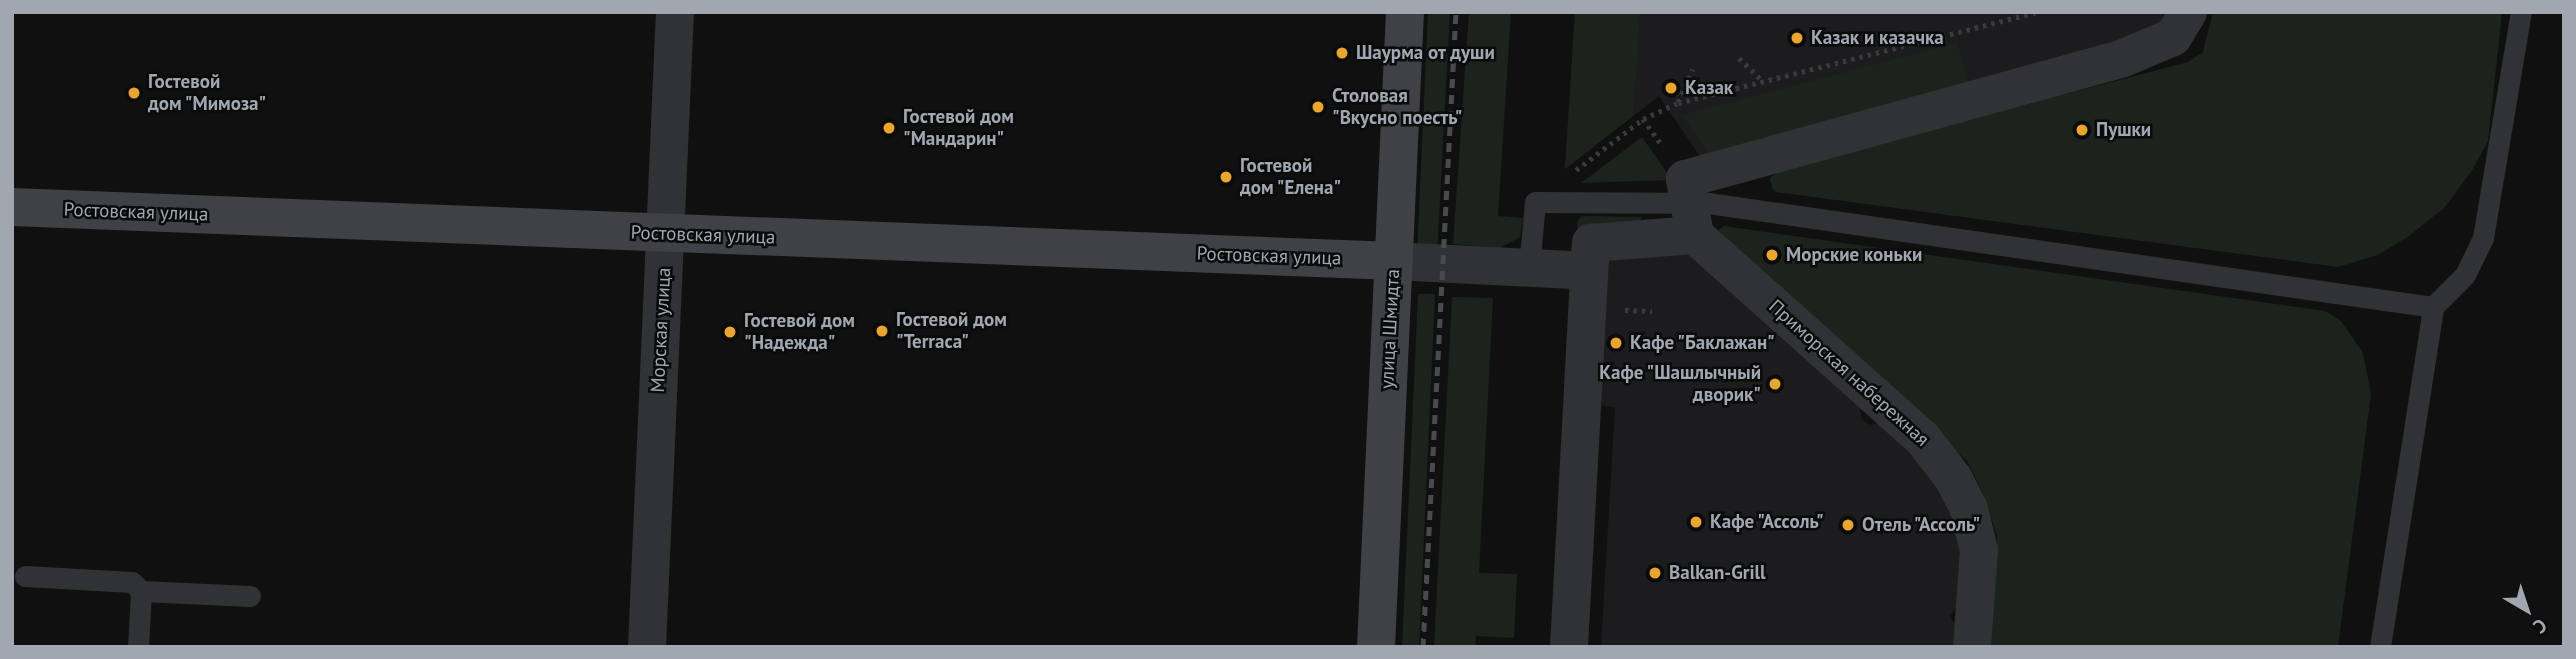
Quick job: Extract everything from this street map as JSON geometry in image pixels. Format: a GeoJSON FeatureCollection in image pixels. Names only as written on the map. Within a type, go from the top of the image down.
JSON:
{"type":"FeatureCollection","features":[{"type":"Feature","properties":{"kind":"street","name":"Морская улица"},"geometry":{"type":"LineString","coordinates":[[647,647],[675,12]]}},
{"type":"Feature","properties":{"kind":"street","name":"улица Шмидта"},"geometry":{"type":"LineString","coordinates":[[1376,647],[1405,12]]}},
{"type":"Feature","properties":{"kind":"street"},"geometry":{"type":"LineString","coordinates":[[1569,647],[1591,243],[1690,206],[2120,60],[2173,37],[2188,12]]}},
{"type":"Feature","properties":{"kind":"street","name":"Приморская набережная"},"geometry":{"type":"LineString","coordinates":[[1690,206],[1918,434],[1944,464],[1969,509],[1979,550],[1972,647]]}},
{"type":"Feature","properties":{"kind":"street","name":"Ростовская улица"},"geometry":{"type":"LineString","coordinates":[[12,207],[1394,261]]}},
{"type":"Feature","properties":{"kind":"street"},"geometry":{"type":"LineString","coordinates":[[1394,261],[1589,271]]}},
{"type":"Feature","properties":{"kind":"lane"},"geometry":{"type":"LineString","coordinates":[[2381,647],[2433,307],[2465,275],[2483,238],[2521,12]]}},
{"type":"Feature","properties":{"kind":"lane"},"geometry":{"type":"LineString","coordinates":[[1536,268],[1535,202],[1690,206],[2433,307]]}},
{"type":"Feature","properties":{"kind":"lane"},"geometry":{"type":"LineString","coordinates":[[25,576],[132,582],[141,591],[250,596]]}},
{"type":"Feature","properties":{"kind":"lane"},"geometry":{"type":"LineString","coordinates":[[138,647],[141,591]]}},
{"type":"Feature","properties":{"kind":"path"},"geometry":{"type":"LineString","coordinates":[[1535,202],[1643,119],[1678,103],[2037,12]]}},
{"type":"Feature","properties":{"kind":"path"},"geometry":{"type":"LineString","coordinates":[[1739,58],[1763,81]]}},
{"type":"Feature","properties":{"kind":"path"},"geometry":{"type":"LineString","coordinates":[[1678,103],[1693,69]]}},
{"type":"Feature","properties":{"kind":"shaded area"},"geometry":{"type":"Polygon","coordinates":[[[1428,12],[1450,12],[1437,255],[1417,255],[1428,12]]]}},
{"type":"Feature","properties":{"kind":"shaded area"},"geometry":{"type":"Polygon","coordinates":[[[1469,12],[1511,12],[1498,216],[1523,218],[1520,237],[1500,248],[1453,244],[1469,12]]]}},
{"type":"Feature","properties":{"kind":"shaded area"},"geometry":{"type":"Polygon","coordinates":[[[1575,12],[2164,12],[2159,28],[1705,164],[1659,96],[1565,169],[1575,12]]]}},
{"type":"Feature","properties":{"kind":"shaded area"},"geometry":{"type":"Polygon","coordinates":[[[1575,12],[1640,12],[1637,63],[1633,116],[1565,169],[1575,12]]]}},
{"type":"Feature","properties":{"kind":"shaded area"},"geometry":{"type":"Polygon","coordinates":[[[2213,12],[2502,12],[2488,141],[2473,169],[2445,207],[2409,236],[2378,255],[2338,267],[1776,192],[1772,188],[1770,178],[1781,169],[2188,62],[2203,52],[2213,12]]]}},
{"type":"Feature","properties":{"kind":"shaded area"},"geometry":{"type":"Polygon","coordinates":[[[1957,43],[1970,85],[1711,157],[1682,115],[1957,43]]]}},
{"type":"Feature","properties":{"kind":"shaded area"},"geometry":{"type":"Polygon","coordinates":[[[1642,137],[1672,180],[1581,183],[1642,137]]]}},
{"type":"Feature","properties":{"kind":"shaded area"},"geometry":{"type":"Polygon","coordinates":[[[1582,216],[1641,217],[1640,228],[1578,231],[1577,222],[1582,216]]]}},
{"type":"Feature","properties":{"kind":"shaded area"},"geometry":{"type":"Polygon","coordinates":[[[1724,226],[2325,311],[2341,321],[2363,353],[2371,394],[2338,647],[1989,647],[1997,536],[1983,493],[1967,461],[1718,230],[1724,226]]]}},
{"type":"Feature","properties":{"kind":"shaded area"},"geometry":{"type":"Polygon","coordinates":[[[1686,248],[1859,406],[1862,420],[1871,425],[1882,421],[1935,478],[1964,544],[1956,608],[1950,616],[1957,628],[1958,647],[1601,647],[1615,407],[1596,405],[1606,253],[1686,248]]]}},
{"type":"Feature","properties":{"kind":"shaded area"},"geometry":{"type":"Polygon","coordinates":[[[1418,294],[1435,294],[1419,647],[1402,647],[1418,294]]]}},
{"type":"Feature","properties":{"kind":"shaded area"},"geometry":{"type":"Polygon","coordinates":[[[1452,297],[1493,298],[1479,573],[1517,574],[1514,638],[1476,636],[1475,647],[1434,647],[1452,297]]]}},
{"type":"Feature","properties":{"kind":"railway"},"geometry":{"type":"LineString","coordinates":[[1423,647],[1456,12]]}},
{"type":"Feature","properties":{"kind":"place","name":"Казак и казачка"},"geometry":{"type":"Point","coordinates":[1797,38]}},
{"type":"Feature","properties":{"kind":"place","name":"Шаурма от души"},"geometry":{"type":"Point","coordinates":[1342,53]}},
{"type":"Feature","properties":{"kind":"place","name":"Казак"},"geometry":{"type":"Point","coordinates":[1671,88]}},
{"type":"Feature","properties":{"kind":"place","name":"Гостевой дом \"Мимоза\""},"geometry":{"type":"Point","coordinates":[134,93]}},
{"type":"Feature","properties":{"kind":"place","name":"Столовая \"Вкусно поесть\""},"geometry":{"type":"Point","coordinates":[1318,107]}},
{"type":"Feature","properties":{"kind":"place","name":"Гостевой дом \"Мандарин\""},"geometry":{"type":"Point","coordinates":[889,128]}},
{"type":"Feature","properties":{"kind":"place","name":"Пушки"},"geometry":{"type":"Point","coordinates":[2082,130]}},
{"type":"Feature","properties":{"kind":"place","name":"Гостевой дом \"Елена\""},"geometry":{"type":"Point","coordinates":[1226,177]}},
{"type":"Feature","properties":{"kind":"place","name":"Морские коньки"},"geometry":{"type":"Point","coordinates":[1772,255]}},
{"type":"Feature","properties":{"kind":"place","name":"Гостевой дом \"Terraca\""},"geometry":{"type":"Point","coordinates":[882,331]}},
{"type":"Feature","properties":{"kind":"place","name":"Гостевой дом \"Надежда\""},"geometry":{"type":"Point","coordinates":[730,332]}},
{"type":"Feature","properties":{"kind":"place","name":"Кафе \"Баклажан\""},"geometry":{"type":"Point","coordinates":[1616,343]}},
{"type":"Feature","properties":{"kind":"place","name":"Кафе \"Шашлычный дворик\""},"geometry":{"type":"Point","coordinates":[1775,384]}},
{"type":"Feature","properties":{"kind":"place","name":"Кафе \"Ассоль\""},"geometry":{"type":"Point","coordinates":[1696,522]}},
{"type":"Feature","properties":{"kind":"place","name":"Отель \"Ассоль\""},"geometry":{"type":"Point","coordinates":[1848,525]}},
{"type":"Feature","properties":{"kind":"place","name":"Balkan-Grill"},"geometry":{"type":"Point","coordinates":[1655,573]}}]}
